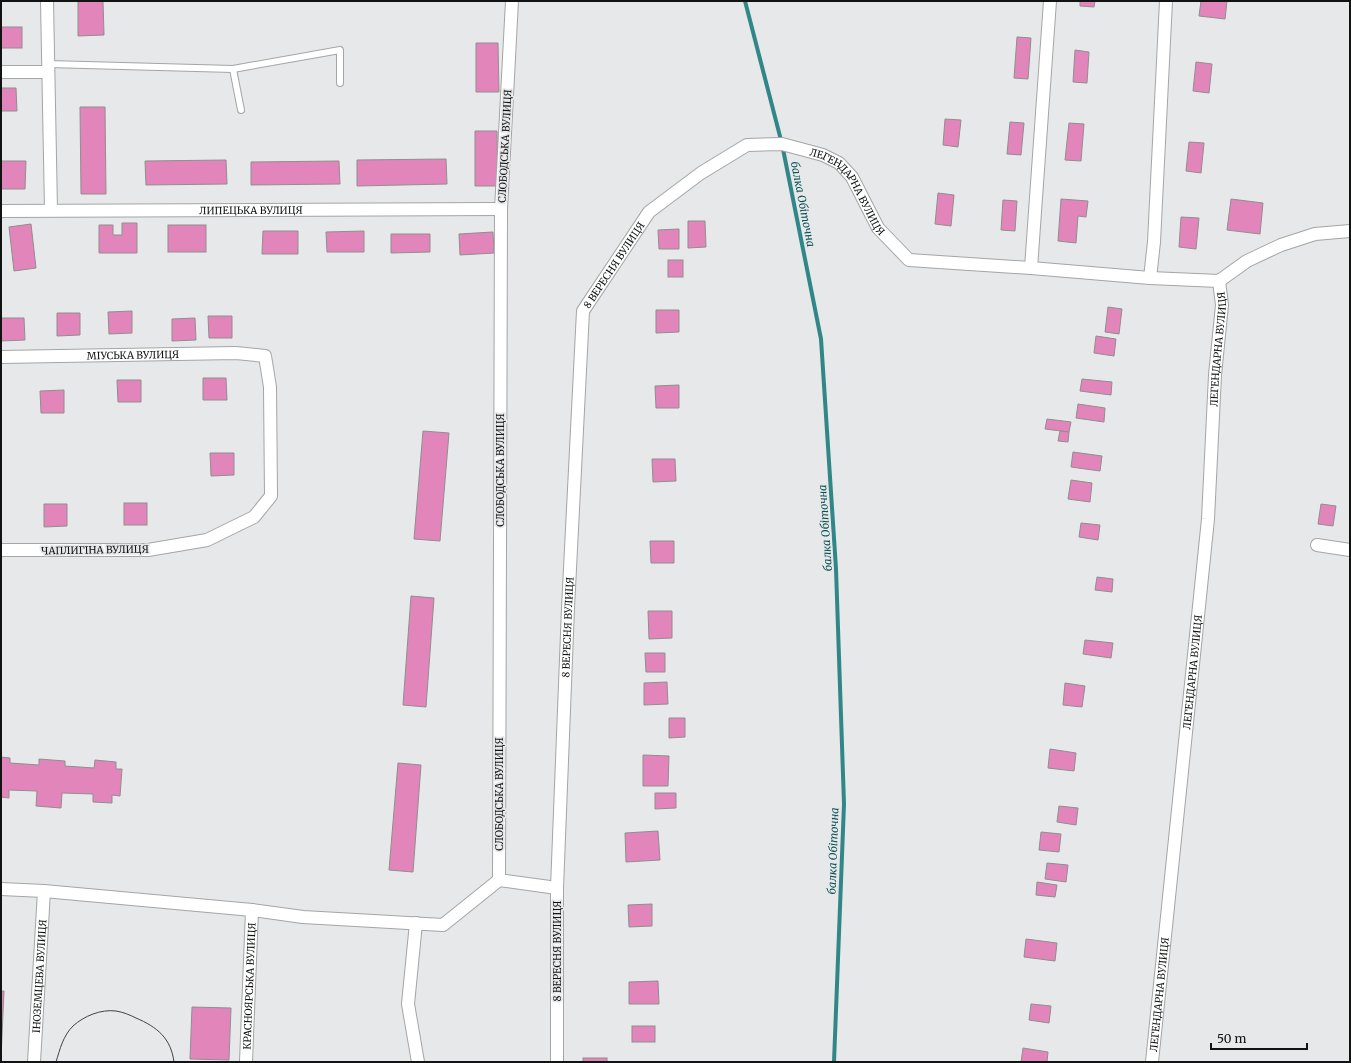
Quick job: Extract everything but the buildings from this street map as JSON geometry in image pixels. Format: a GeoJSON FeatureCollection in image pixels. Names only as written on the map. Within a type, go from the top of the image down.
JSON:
{"type":"FeatureCollection","features":[{"type":"Feature","properties":{"kind":"street"},"geometry":{"type":"LineString","coordinates":[[47,1],[51,210]]}},
{"type":"Feature","properties":{"kind":"street","name":"СЛОБОДСЬКА ВУЛИЦЯ"},"geometry":{"type":"LineString","coordinates":[[499,880],[501,209],[512,1]]}},
{"type":"Feature","properties":{"kind":"street"},"geometry":{"type":"LineString","coordinates":[[1032,268],[1050,1]]}},
{"type":"Feature","properties":{"kind":"street"},"geometry":{"type":"LineString","coordinates":[[1150,278],[1154,242],[1166,1]]}},
{"type":"Feature","properties":{"kind":"street"},"geometry":{"type":"LineString","coordinates":[[1,72],[48,68]]}},
{"type":"Feature","properties":{"kind":"street","name":"ЛЕГЕНДАРНА ВУЛИЦЯ"},"geometry":{"type":"LineString","coordinates":[[649,212],[701,173],[747,145],[782,144],[823,154],[839,163],[852,177],[878,228],[909,260],[1150,278],[1219,281],[1247,261],[1281,245],[1315,234],[1350,231]]}},
{"type":"Feature","properties":{"kind":"street","name":"ЛИПЕЦЬКА ВУЛИЦЯ"},"geometry":{"type":"LineString","coordinates":[[1,211],[501,209]]}},
{"type":"Feature","properties":{"kind":"street","name":"8 ВЕРЕСНЯ ВУЛИЦЯ"},"geometry":{"type":"LineString","coordinates":[[557,1062],[557,888],[568,608],[583,311],[649,212]]}},
{"type":"Feature","properties":{"kind":"street","name":"ЛЕГЕНДАРНА ВУЛИЦЯ"},"geometry":{"type":"LineString","coordinates":[[1152,1062],[1208,519],[1215,375],[1222,305],[1219,281]]}},
{"type":"Feature","properties":{"kind":"street","name":"МІУСЬКА ВУЛИЦЯ"},"geometry":{"type":"LineString","coordinates":[[1,357],[236,353],[265,356],[270,387],[271,496],[254,517]]}},
{"type":"Feature","properties":{"kind":"street","name":"ЧАПЛИГІНА ВУЛИЦЯ"},"geometry":{"type":"LineString","coordinates":[[1,550],[148,550],[207,540],[254,517]]}},
{"type":"Feature","properties":{"kind":"street"},"geometry":{"type":"LineString","coordinates":[[1317,545],[1350,550]]}},
{"type":"Feature","properties":{"kind":"street"},"geometry":{"type":"LineString","coordinates":[[1,889],[44,891],[252,910],[303,917],[443,924],[499,880],[557,888]]}},
{"type":"Feature","properties":{"kind":"street","name":"ІНОЗЕМЦЕВА ВУЛИЦЯ"},"geometry":{"type":"LineString","coordinates":[[34,1062],[44,891]]}},
{"type":"Feature","properties":{"kind":"street","name":"КРАСНОЯРСЬКА ВУЛИЦЯ"},"geometry":{"type":"LineString","coordinates":[[246,1062],[252,910]]}},
{"type":"Feature","properties":{"kind":"street"},"geometry":{"type":"LineString","coordinates":[[416,923],[408,1004],[418,1062]]}},
{"type":"Feature","properties":{"kind":"lane"},"geometry":{"type":"LineString","coordinates":[[48,68],[233,69],[340,50],[340,83]]}},
{"type":"Feature","properties":{"kind":"lane"},"geometry":{"type":"LineString","coordinates":[[233,69],[241,110]]}},
{"type":"Feature","properties":{"kind":"waterway","name":"балка Обіточна"},"geometry":{"type":"LineString","coordinates":[[745,1],[782,144],[821,339],[836,569],[844,804],[834,1062]]}},
{"type":"Feature","properties":{"kind":"tram line"},"geometry":{"type":"LineString","coordinates":[[56,1062],[64,1038],[73,1026],[82,1019],[104,1011],[119,1011],[150,1025],[162,1034],[170,1046],[174,1062]]}}]}
